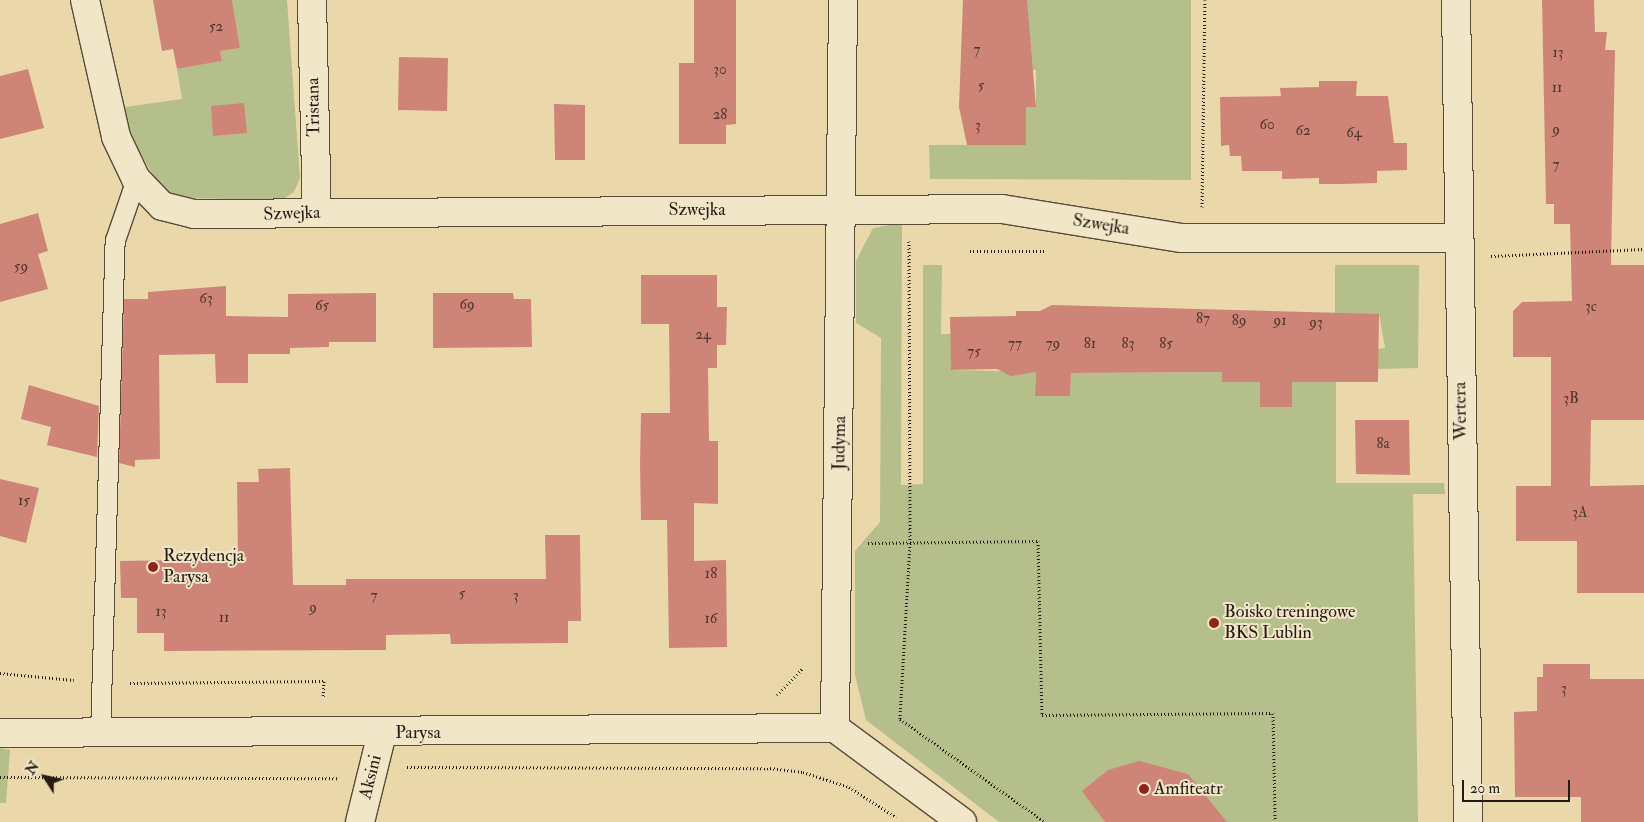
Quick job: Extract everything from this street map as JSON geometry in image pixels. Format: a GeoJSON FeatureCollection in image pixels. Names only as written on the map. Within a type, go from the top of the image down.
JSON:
{"type":"FeatureCollection","features":[{"type":"Feature","properties":{"kind":"street","name":"Szwejka"},"geometry":{"type":"LineString","coordinates":[[85,0],[116,137],[136,179],[162,206],[194,214],[1002,209],[1182,238],[1457,238]]}},
{"type":"Feature","properties":{"kind":"street","name":"Tristana"},"geometry":{"type":"LineString","coordinates":[[312,0],[317,213]]}},
{"type":"Feature","properties":{"kind":"street","name":"Judyma"},"geometry":{"type":"LineString","coordinates":[[835,728],[843,0]]}},
{"type":"Feature","properties":{"kind":"street","name":"Wertera"},"geometry":{"type":"LineString","coordinates":[[1456,0],[1457,238],[1468,822]]}},
{"type":"Feature","properties":{"kind":"street","name":"Parysa"},"geometry":{"type":"LineString","coordinates":[[0,733],[382,733],[835,728]]}},
{"type":"Feature","properties":{"kind":"street"},"geometry":{"type":"LineString","coordinates":[[835,728],[962,822]]}},
{"type":"Feature","properties":{"kind":"street","name":"Aksini"},"geometry":{"type":"LineString","coordinates":[[360,822],[382,733]]}},
{"type":"Feature","properties":{"kind":"lane"},"geometry":{"type":"LineString","coordinates":[[100,734],[100,683],[115,240],[136,179]]}},
{"type":"Feature","properties":{"kind":"path"},"geometry":{"type":"LineString","coordinates":[[1202,209],[1205,0]]}},
{"type":"Feature","properties":{"kind":"path"},"geometry":{"type":"LineString","coordinates":[[909,209],[910,543],[900,719],[1045,822]]}},
{"type":"Feature","properties":{"kind":"path"},"geometry":{"type":"LineString","coordinates":[[1488,257],[1644,249]]}},
{"type":"Feature","properties":{"kind":"path"},"geometry":{"type":"LineString","coordinates":[[970,251],[1050,251]]}},
{"type":"Feature","properties":{"kind":"path"},"geometry":{"type":"LineString","coordinates":[[863,543],[1038,541],[1042,716],[1273,713],[1275,822]]}},
{"type":"Feature","properties":{"kind":"path"},"geometry":{"type":"LineString","coordinates":[[0,673],[100,683],[324,681],[323,704]]}},
{"type":"Feature","properties":{"kind":"path"},"geometry":{"type":"LineString","coordinates":[[0,777],[370,778],[402,767],[770,768],[803,772],[849,787],[903,822]]}},
{"type":"Feature","properties":{"kind":"green space"},"geometry":{"type":"Polygon","coordinates":[[[232,0],[287,0],[300,178],[294,192],[282,200],[180,198],[159,186],[130,134],[125,107],[182,99],[177,69],[222,61],[220,51],[240,48],[232,0]]]}},
{"type":"Feature","properties":{"kind":"green space"},"geometry":{"type":"Polygon","coordinates":[[[1027,0],[1191,0],[1191,180],[930,179],[929,145],[1026,145],[1026,107],[1036,106],[1036,70],[1028,70],[1027,0]]]}},
{"type":"Feature","properties":{"kind":"green space"},"geometry":{"type":"Polygon","coordinates":[[[902,223],[901,485],[923,484],[923,265],[942,265],[941,334],[951,334],[951,370],[1036,372],[1035,396],[1070,396],[1071,373],[1222,372],[1222,382],[1260,382],[1260,407],[1291,407],[1292,382],[1336,382],[1336,483],[1444,483],[1445,494],[1413,494],[1418,822],[999,822],[866,720],[855,675],[855,551],[880,522],[881,338],[856,323],[856,261],[873,228],[902,223]]]}},
{"type":"Feature","properties":{"kind":"green space"},"geometry":{"type":"Polygon","coordinates":[[[1335,265],[1419,265],[1418,368],[1377,369],[1378,349],[1385,348],[1379,314],[1335,315],[1335,265]]]}},
{"type":"Feature","properties":{"kind":"green space"},"geometry":{"type":"Polygon","coordinates":[[[0,748],[10,750],[6,803],[0,803],[0,748]]]}},
{"type":"Feature","properties":{"kind":"building"},"geometry":{"type":"Polygon","coordinates":[[[153,0],[232,0],[240,48],[220,51],[222,61],[177,69],[173,49],[162,51],[153,0]]]}},
{"type":"Feature","properties":{"kind":"building"},"geometry":{"type":"Polygon","coordinates":[[[694,0],[736,0],[736,124],[726,125],[726,144],[679,144],[679,63],[694,63],[694,0]]]}},
{"type":"Feature","properties":{"kind":"building"},"geometry":{"type":"Polygon","coordinates":[[[963,0],[1027,0],[1036,107],[1026,107],[1026,145],[967,145],[959,107],[963,0]]]}},
{"type":"Feature","properties":{"kind":"building"},"geometry":{"type":"Polygon","coordinates":[[[1542,0],[1594,0],[1595,32],[1607,32],[1605,50],[1615,50],[1611,265],[1644,265],[1644,420],[1591,420],[1590,486],[1644,485],[1644,593],[1577,593],[1577,541],[1516,541],[1516,486],[1551,486],[1551,357],[1513,357],[1513,311],[1522,302],[1572,301],[1570,224],[1554,224],[1554,204],[1546,204],[1542,0]]]}},
{"type":"Feature","properties":{"kind":"building"},"geometry":{"type":"Polygon","coordinates":[[[399,57],[448,58],[447,111],[398,110],[399,57]]]}},
{"type":"Feature","properties":{"kind":"building"},"geometry":{"type":"Polygon","coordinates":[[[28,69],[44,128],[0,139],[0,76],[28,69]]]}},
{"type":"Feature","properties":{"kind":"building"},"geometry":{"type":"Polygon","coordinates":[[[1319,81],[1357,81],[1356,96],[1388,96],[1394,143],[1407,143],[1407,170],[1377,171],[1377,183],[1342,184],[1319,184],[1319,178],[1282,179],[1282,171],[1242,171],[1241,156],[1230,156],[1229,145],[1221,146],[1220,97],[1281,96],[1280,88],[1319,87],[1319,81]]]}},
{"type":"Feature","properties":{"kind":"building"},"geometry":{"type":"Polygon","coordinates":[[[244,103],[247,133],[213,136],[211,106],[244,103]]]}},
{"type":"Feature","properties":{"kind":"building"},"geometry":{"type":"Polygon","coordinates":[[[554,104],[585,105],[585,160],[555,160],[554,104]]]}},
{"type":"Feature","properties":{"kind":"building"},"geometry":{"type":"Polygon","coordinates":[[[38,213],[48,251],[38,254],[48,289],[0,302],[0,224],[38,213]]]}},
{"type":"Feature","properties":{"kind":"building"},"geometry":{"type":"Polygon","coordinates":[[[641,275],[717,275],[717,307],[727,307],[726,345],[717,345],[717,368],[708,368],[709,441],[718,441],[718,504],[694,503],[694,561],[726,560],[727,647],[669,648],[667,520],[641,520],[640,464],[641,413],[670,413],[669,324],[641,324],[641,275]]]}},
{"type":"Feature","properties":{"kind":"building"},"geometry":{"type":"Polygon","coordinates":[[[226,286],[226,316],[288,317],[288,294],[376,293],[376,342],[329,342],[329,347],[290,348],[290,354],[248,354],[248,383],[216,383],[215,354],[159,355],[160,459],[135,460],[135,467],[119,463],[124,299],[148,299],[148,292],[226,286]]]}},
{"type":"Feature","properties":{"kind":"building"},"geometry":{"type":"Polygon","coordinates":[[[433,293],[513,293],[514,299],[531,299],[532,347],[433,348],[433,293]]]}},
{"type":"Feature","properties":{"kind":"building"},"geometry":{"type":"Polygon","coordinates":[[[1052,305],[1379,314],[1378,382],[1292,382],[1292,407],[1260,407],[1260,382],[1222,382],[1222,372],[1071,373],[1070,396],[1035,396],[1036,372],[1011,376],[997,369],[951,370],[950,317],[1016,316],[1016,311],[1040,311],[1052,305]]]}},
{"type":"Feature","properties":{"kind":"building"},"geometry":{"type":"Polygon","coordinates":[[[29,385],[99,406],[97,457],[47,445],[51,427],[21,419],[29,385]]]}},
{"type":"Feature","properties":{"kind":"building"},"geometry":{"type":"Polygon","coordinates":[[[1355,420],[1409,420],[1410,475],[1356,474],[1355,420]]]}},
{"type":"Feature","properties":{"kind":"building"},"geometry":{"type":"Polygon","coordinates":[[[290,468],[293,585],[346,585],[346,579],[546,579],[545,535],[580,535],[581,621],[568,621],[568,643],[451,644],[450,634],[386,635],[386,650],[164,651],[164,633],[137,633],[137,598],[121,598],[120,561],[238,559],[237,482],[259,482],[258,469],[290,468]]]}},
{"type":"Feature","properties":{"kind":"building"},"geometry":{"type":"Polygon","coordinates":[[[0,479],[39,488],[26,543],[0,536],[0,479]]]}},
{"type":"Feature","properties":{"kind":"building"},"geometry":{"type":"Polygon","coordinates":[[[1543,664],[1590,664],[1590,679],[1644,679],[1644,822],[1581,822],[1581,797],[1515,797],[1514,712],[1537,711],[1537,677],[1543,677],[1543,664]]]}},
{"type":"Feature","properties":{"kind":"building","name":"Amfiteatr"},"geometry":{"type":"Polygon","coordinates":[[[1139,761],[1188,774],[1227,822],[1105,822],[1082,791],[1108,770],[1139,761]]]}},
{"type":"Feature","properties":{"kind":"place","name":"Rezydencja Parysa"},"geometry":{"type":"Point","coordinates":[153,567]}},
{"type":"Feature","properties":{"kind":"place","name":"Boisko treningowe BKS Lublin"},"geometry":{"type":"Point","coordinates":[1214,623]}},
{"type":"Feature","properties":{"kind":"place","name":"Amfiteatr"},"geometry":{"type":"Point","coordinates":[1144,789]}}]}
